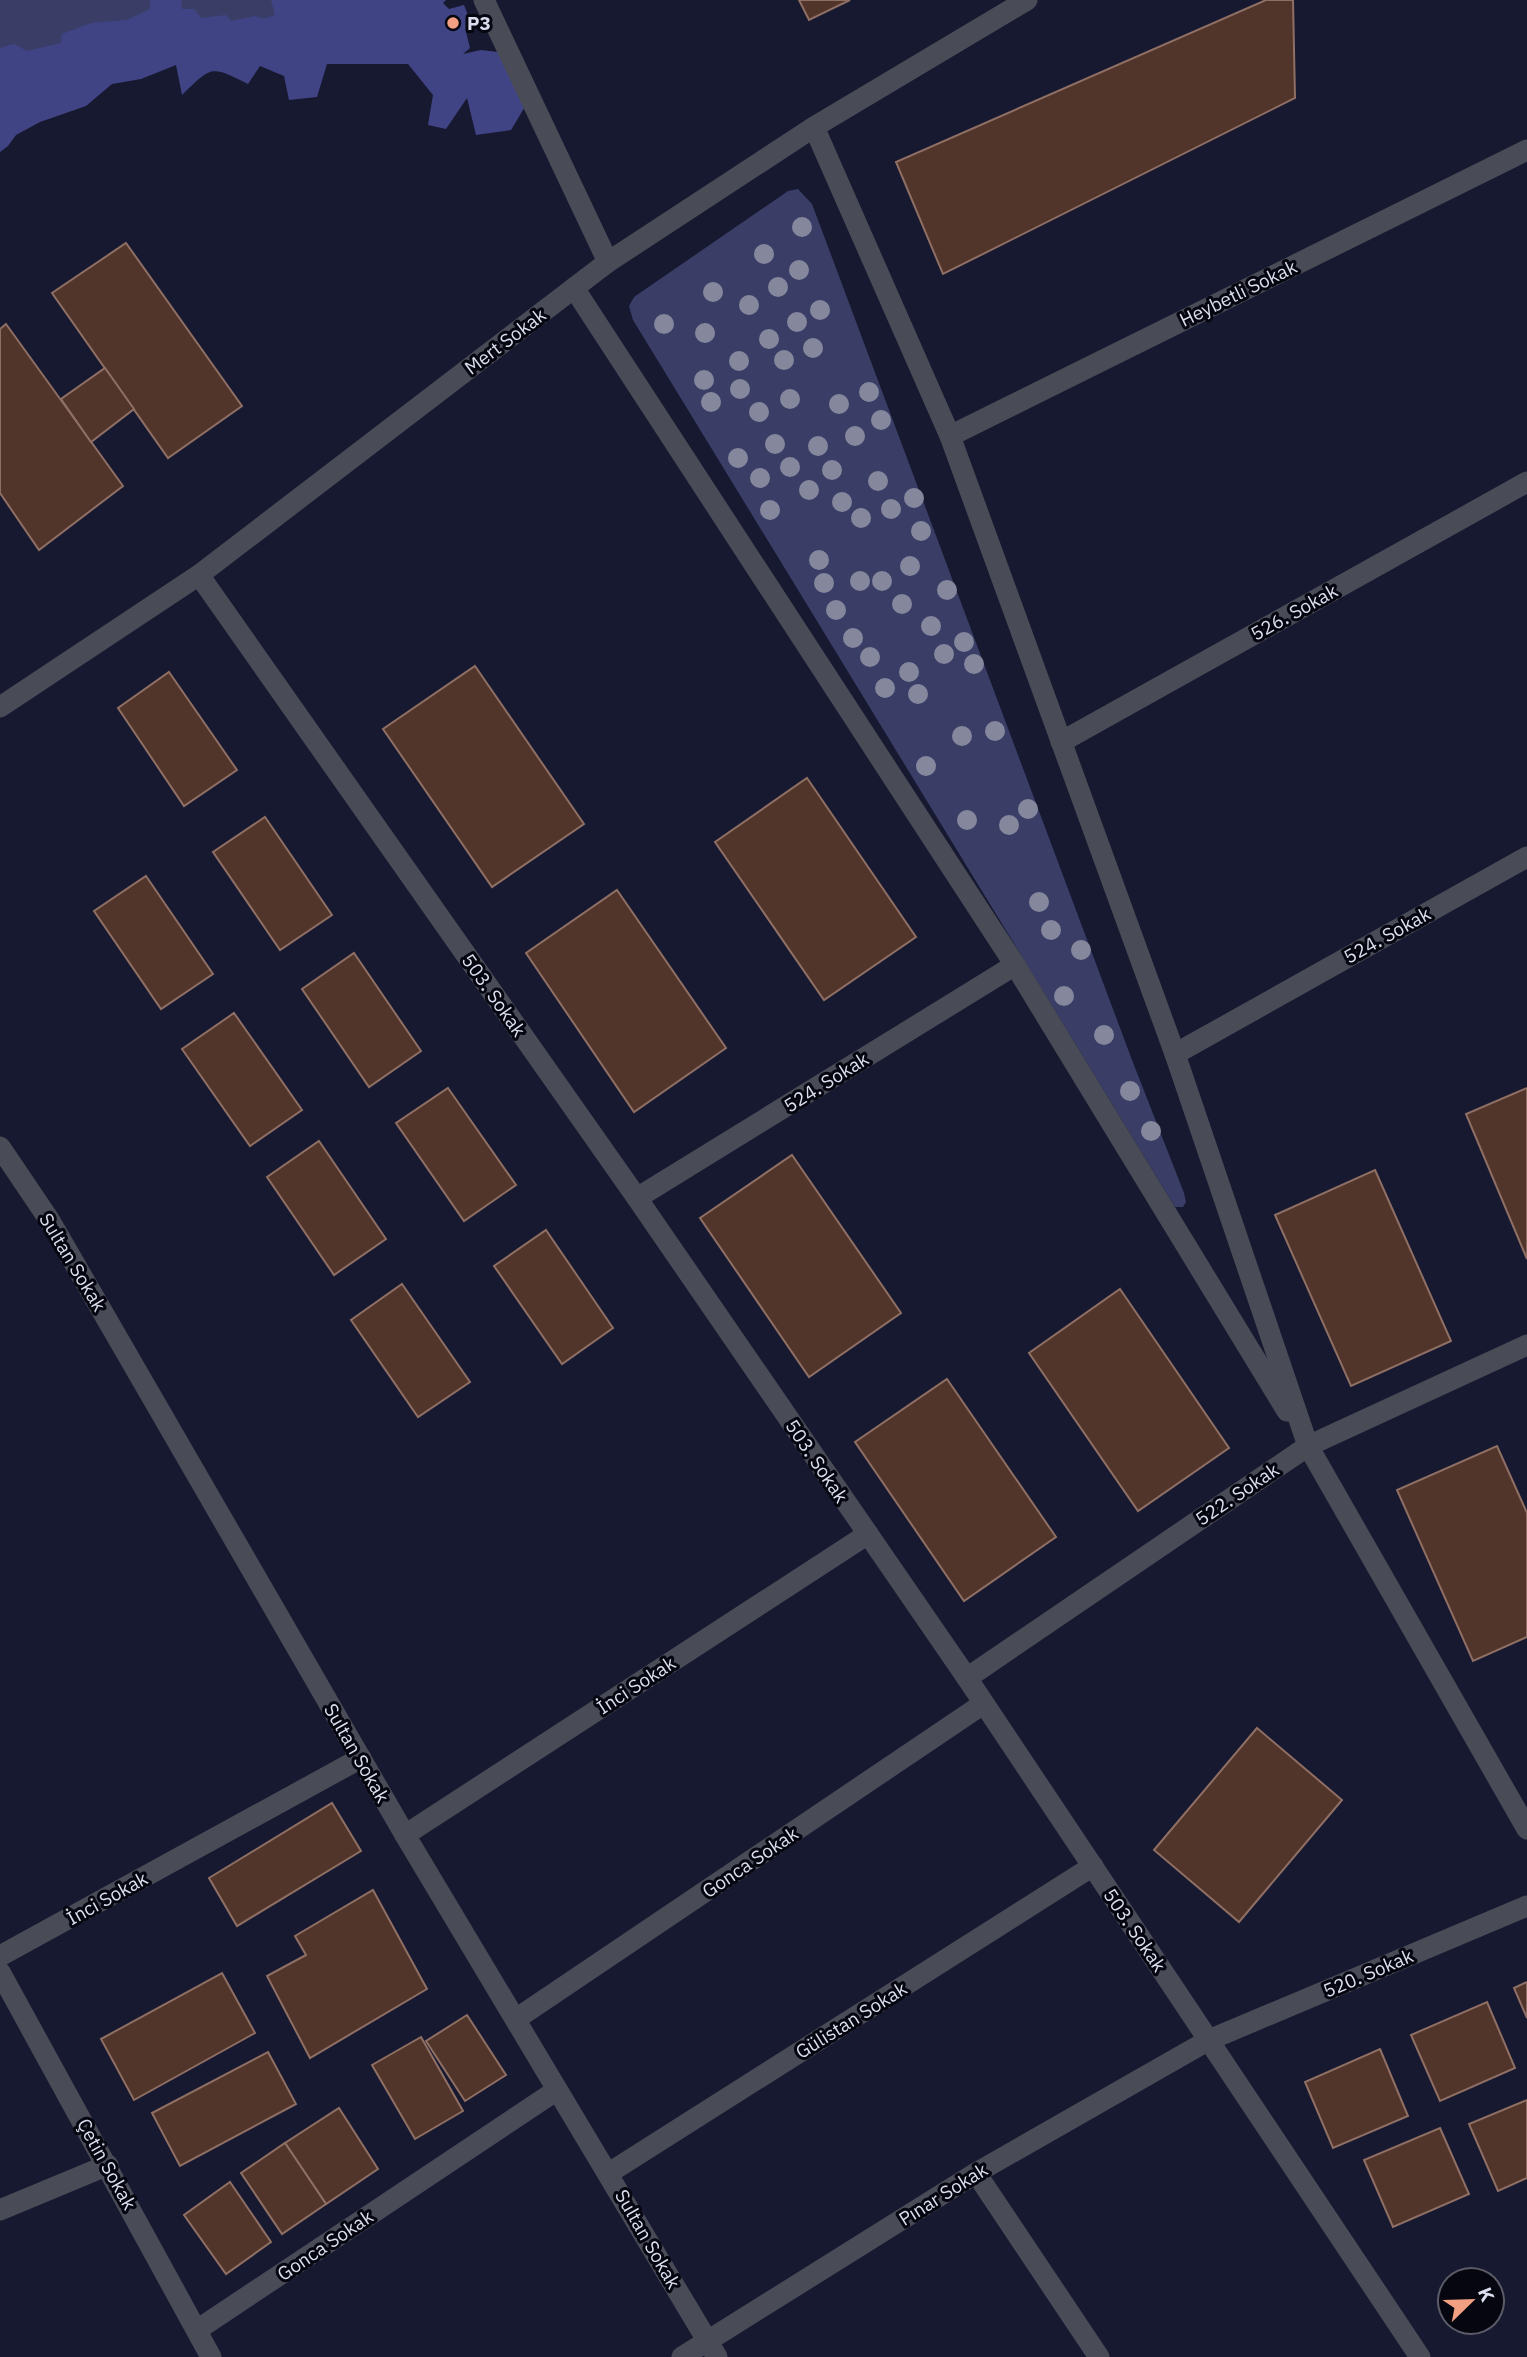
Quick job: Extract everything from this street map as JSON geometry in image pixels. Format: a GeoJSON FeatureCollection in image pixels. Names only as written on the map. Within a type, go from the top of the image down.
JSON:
{"type":"FeatureCollection","features":[{"type":"Feature","properties":{"kind":"street"},"geometry":{"type":"LineString","coordinates":[[484,0],[608,262]]}},
{"type":"Feature","properties":{"kind":"street","name":"Mert Sokak"},"geometry":{"type":"LineString","coordinates":[[0,707],[199,575],[608,262],[814,127],[1027,0]]}},
{"type":"Feature","properties":{"kind":"street"},"geometry":{"type":"LineString","coordinates":[[814,127],[950,436],[1175,1054],[1308,1446]]}},
{"type":"Feature","properties":{"kind":"street","name":"Heybetli Sokak"},"geometry":{"type":"LineString","coordinates":[[950,436],[1527,150]]}},
{"type":"Feature","properties":{"kind":"street"},"geometry":{"type":"LineString","coordinates":[[575,288],[1015,965],[1308,1446],[1527,1829]]}},
{"type":"Feature","properties":{"kind":"street","name":"526. Sokak"},"geometry":{"type":"LineString","coordinates":[[1061,743],[1527,482]]}},
{"type":"Feature","properties":{"kind":"street","name":"503. Sokak"},"geometry":{"type":"LineString","coordinates":[[199,575],[637,1198],[967,1678],[1420,2357]]}},
{"type":"Feature","properties":{"kind":"street","name":"524. Sokak"},"geometry":{"type":"LineString","coordinates":[[1175,1054],[1527,858]]}},
{"type":"Feature","properties":{"kind":"street","name":"524. Sokak"},"geometry":{"type":"LineString","coordinates":[[637,1198],[1015,965]]}},
{"type":"Feature","properties":{"kind":"street","name":"Sultan Sokak"},"geometry":{"type":"LineString","coordinates":[[0,1147],[50,1221],[405,1835],[712,2349]]}},
{"type":"Feature","properties":{"kind":"street","name":"522. Sokak"},"geometry":{"type":"LineString","coordinates":[[967,1678],[1308,1446],[1527,1346]]}},
{"type":"Feature","properties":{"kind":"street","name":"İnci Sokak"},"geometry":{"type":"LineString","coordinates":[[405,1835],[868,1534]]}},
{"type":"Feature","properties":{"kind":"street","name":"Gonca Sokak"},"geometry":{"type":"LineString","coordinates":[[516,2020],[983,1704]]}},
{"type":"Feature","properties":{"kind":"street","name":"İnci Sokak"},"geometry":{"type":"LineString","coordinates":[[0,1956],[360,1758]]}},
{"type":"Feature","properties":{"kind":"street","name":"Gülistan Sokak"},"geometry":{"type":"LineString","coordinates":[[609,2173],[1093,1867]]}},
{"type":"Feature","properties":{"kind":"street","name":"520. Sokak"},"geometry":{"type":"LineString","coordinates":[[1209,2040],[1527,1906]]}},
{"type":"Feature","properties":{"kind":"street","name":"Çetin Sokak"},"geometry":{"type":"LineString","coordinates":[[0,1972],[211,2357]]}},
{"type":"Feature","properties":{"kind":"street","name":"Pınar Sokak"},"geometry":{"type":"LineString","coordinates":[[682,2357],[712,2349],[976,2174],[1209,2040]]}},
{"type":"Feature","properties":{"kind":"street","name":"Gonca Sokak"},"geometry":{"type":"LineString","coordinates":[[197,2330],[557,2091]]}},
{"type":"Feature","properties":{"kind":"street"},"geometry":{"type":"LineString","coordinates":[[0,2210],[108,2165]]}},
{"type":"Feature","properties":{"kind":"street"},"geometry":{"type":"LineString","coordinates":[[976,2174],[1094,2355]]}},
{"type":"Feature","properties":{"kind":"shaded area"},"geometry":{"type":"Polygon","coordinates":[[[0,0],[434,0],[0,71],[0,0]]]}},
{"type":"Feature","properties":{"kind":"shaded area"},"geometry":{"type":"Polygon","coordinates":[[[181,0],[182,9],[194,9],[201,18],[226,15],[231,21],[255,16],[264,19],[275,15],[271,0],[446,0],[443,3],[449,9],[464,5],[473,28],[466,32],[470,48],[463,54],[481,50],[506,53],[526,105],[511,130],[476,135],[467,98],[446,129],[428,125],[433,95],[408,64],[327,64],[317,97],[289,100],[284,76],[260,66],[248,84],[218,71],[212,72],[200,78],[182,95],[176,65],[141,79],[112,84],[86,106],[40,122],[16,135],[0,152],[0,48],[14,44],[27,51],[61,43],[62,34],[91,23],[127,20],[150,9],[150,1],[181,0]]]}},
{"type":"Feature","properties":{"kind":"shaded area"},"geometry":{"type":"Polygon","coordinates":[[[798,189],[812,204],[1184,1193],[1186,1202],[1183,1207],[1175,1207],[633,320],[629,306],[634,297],[788,191],[798,189]]]}},
{"type":"Feature","properties":{"kind":"building"},"geometry":{"type":"Polygon","coordinates":[[[799,0],[850,0],[809,20],[799,0]]]}},
{"type":"Feature","properties":{"kind":"building"},"geometry":{"type":"Polygon","coordinates":[[[1266,0],[1293,0],[1295,98],[943,274],[896,162],[1266,0]]]}},
{"type":"Feature","properties":{"kind":"building"},"geometry":{"type":"Polygon","coordinates":[[[126,243],[242,406],[168,458],[52,293],[126,243]]]}},
{"type":"Feature","properties":{"kind":"building"},"geometry":{"type":"Polygon","coordinates":[[[6,324],[123,486],[39,550],[0,493],[0,329],[6,324]]]}},
{"type":"Feature","properties":{"kind":"building"},"geometry":{"type":"Polygon","coordinates":[[[105,368],[134,409],[91,442],[61,399],[105,368]]]}},
{"type":"Feature","properties":{"kind":"building"},"geometry":{"type":"Polygon","coordinates":[[[475,666],[584,824],[492,887],[383,729],[475,666]]]}},
{"type":"Feature","properties":{"kind":"building"},"geometry":{"type":"Polygon","coordinates":[[[169,672],[237,770],[184,806],[118,708],[169,672]]]}},
{"type":"Feature","properties":{"kind":"building"},"geometry":{"type":"Polygon","coordinates":[[[807,778],[916,937],[824,1000],[715,842],[807,778]]]}},
{"type":"Feature","properties":{"kind":"building"},"geometry":{"type":"Polygon","coordinates":[[[265,817],[332,915],[280,950],[213,852],[265,817]]]}},
{"type":"Feature","properties":{"kind":"building"},"geometry":{"type":"Polygon","coordinates":[[[146,876],[213,974],[161,1009],[94,911],[146,876]]]}},
{"type":"Feature","properties":{"kind":"building"},"geometry":{"type":"Polygon","coordinates":[[[617,890],[726,1048],[634,1112],[526,953],[617,890]]]}},
{"type":"Feature","properties":{"kind":"building"},"geometry":{"type":"Polygon","coordinates":[[[354,953],[421,1051],[369,1087],[302,989],[354,953]]]}},
{"type":"Feature","properties":{"kind":"building"},"geometry":{"type":"Polygon","coordinates":[[[234,1013],[302,1110],[250,1146],[182,1049],[234,1013]]]}},
{"type":"Feature","properties":{"kind":"building"},"geometry":{"type":"Polygon","coordinates":[[[448,1088],[516,1185],[464,1221],[396,1123],[448,1088]]]}},
{"type":"Feature","properties":{"kind":"building"},"geometry":{"type":"Polygon","coordinates":[[[1527,1088],[1527,1259],[1466,1114],[1527,1088]]]}},
{"type":"Feature","properties":{"kind":"building"},"geometry":{"type":"Polygon","coordinates":[[[319,1141],[386,1239],[334,1275],[267,1177],[319,1141]]]}},
{"type":"Feature","properties":{"kind":"building"},"geometry":{"type":"Polygon","coordinates":[[[792,1155],[901,1313],[809,1377],[700,1218],[792,1155]]]}},
{"type":"Feature","properties":{"kind":"building"},"geometry":{"type":"Polygon","coordinates":[[[1375,1170],[1451,1341],[1351,1386],[1275,1215],[1375,1170]]]}},
{"type":"Feature","properties":{"kind":"building"},"geometry":{"type":"Polygon","coordinates":[[[546,1230],[613,1328],[562,1364],[494,1266],[546,1230]]]}},
{"type":"Feature","properties":{"kind":"building"},"geometry":{"type":"Polygon","coordinates":[[[402,1284],[470,1382],[418,1417],[351,1320],[402,1284]]]}},
{"type":"Feature","properties":{"kind":"building"},"geometry":{"type":"Polygon","coordinates":[[[1120,1289],[1229,1448],[1138,1511],[1029,1353],[1120,1289]]]}},
{"type":"Feature","properties":{"kind":"building"},"geometry":{"type":"Polygon","coordinates":[[[947,1379],[1056,1537],[964,1601],[855,1442],[947,1379]]]}},
{"type":"Feature","properties":{"kind":"building"},"geometry":{"type":"Polygon","coordinates":[[[1497,1446],[1527,1513],[1527,1637],[1473,1661],[1397,1490],[1497,1446]]]}},
{"type":"Feature","properties":{"kind":"building"},"geometry":{"type":"Polygon","coordinates":[[[1257,1728],[1342,1800],[1239,1922],[1154,1850],[1257,1728]]]}},
{"type":"Feature","properties":{"kind":"building"},"geometry":{"type":"Polygon","coordinates":[[[332,1803],[361,1851],[237,1926],[209,1878],[332,1803]]]}},
{"type":"Feature","properties":{"kind":"building"},"geometry":{"type":"Polygon","coordinates":[[[373,1890],[427,1989],[310,2058],[267,1976],[306,1955],[295,1936],[373,1890]]]}},
{"type":"Feature","properties":{"kind":"building"},"geometry":{"type":"Polygon","coordinates":[[[222,1973],[255,2033],[134,2100],[101,2039],[222,1973]]]}},
{"type":"Feature","properties":{"kind":"building"},"geometry":{"type":"Polygon","coordinates":[[[1527,1982],[1527,2018],[1514,1988],[1527,1982]]]}},
{"type":"Feature","properties":{"kind":"building"},"geometry":{"type":"Polygon","coordinates":[[[1487,2002],[1515,2068],[1440,2101],[1411,2035],[1487,2002]]]}},
{"type":"Feature","properties":{"kind":"building"},"geometry":{"type":"Polygon","coordinates":[[[467,2015],[506,2075],[465,2101],[426,2041],[467,2015]]]}},
{"type":"Feature","properties":{"kind":"building"},"geometry":{"type":"Polygon","coordinates":[[[421,2037],[463,2111],[415,2139],[372,2065],[421,2037]]]}},
{"type":"Feature","properties":{"kind":"building"},"geometry":{"type":"Polygon","coordinates":[[[1380,2049],[1408,2116],[1333,2148],[1305,2082],[1380,2049]]]}},
{"type":"Feature","properties":{"kind":"building"},"geometry":{"type":"Polygon","coordinates":[[[268,2052],[296,2104],[180,2166],[152,2113],[268,2052]]]}},
{"type":"Feature","properties":{"kind":"building"},"geometry":{"type":"Polygon","coordinates":[[[1527,2100],[1527,2178],[1498,2191],[1469,2124],[1527,2100]]]}},
{"type":"Feature","properties":{"kind":"building"},"geometry":{"type":"Polygon","coordinates":[[[339,2108],[378,2169],[326,2204],[285,2143],[339,2108]]]}},
{"type":"Feature","properties":{"kind":"building"},"geometry":{"type":"Polygon","coordinates":[[[1440,2128],[1469,2194],[1393,2227],[1364,2160],[1440,2128]]]}},
{"type":"Feature","properties":{"kind":"building"},"geometry":{"type":"Polygon","coordinates":[[[285,2143],[326,2204],[282,2234],[241,2173],[285,2143]]]}},
{"type":"Feature","properties":{"kind":"building"},"geometry":{"type":"Polygon","coordinates":[[[230,2182],[271,2242],[226,2274],[184,2215],[230,2182]]]}},
{"type":"Feature","properties":{"kind":"place","name":"P3"},"geometry":{"type":"Point","coordinates":[453,23]}}]}
